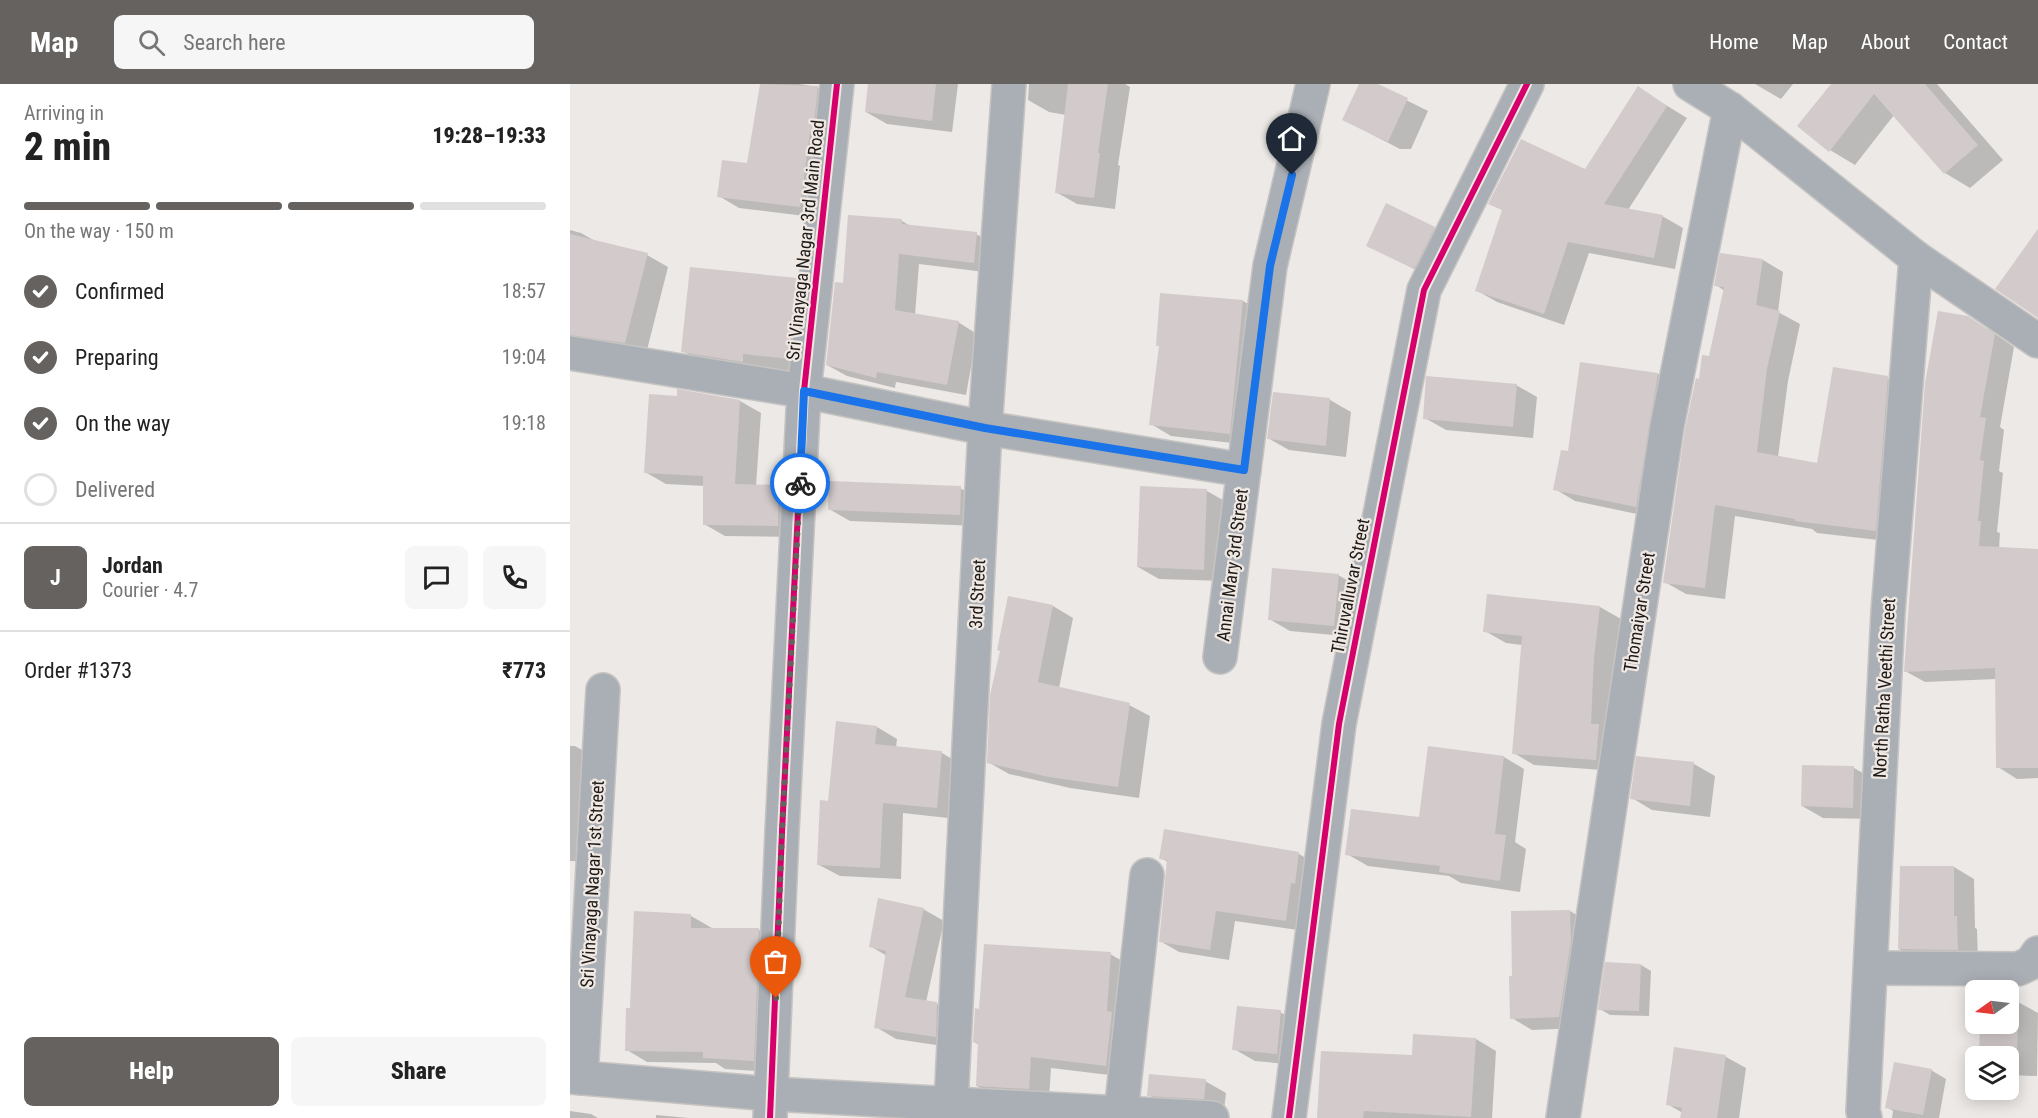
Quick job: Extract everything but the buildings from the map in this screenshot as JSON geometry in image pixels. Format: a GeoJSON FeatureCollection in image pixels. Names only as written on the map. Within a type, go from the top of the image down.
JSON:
{"type":"FeatureCollection","features":[{"type":"Feature","properties":{"kind":"street","name":"Sri Vinayaga Nagar 3rd Main Road"},"geometry":{"type":"LineString","coordinates":[[771,1106],[804,391],[837,84]]}},
{"type":"Feature","properties":{"kind":"street","name":"3rd Street"},"geometry":{"type":"LineString","coordinates":[[951,1104],[985,428],[1009,84]]}},
{"type":"Feature","properties":{"kind":"street","name":"Annai Mary 3rd Street"},"geometry":{"type":"LineString","coordinates":[[1220,657],[1270,266],[1313,84]]}},
{"type":"Feature","properties":{"kind":"street","name":"Thiruvalluvar Street"},"geometry":{"type":"LineString","coordinates":[[1289,1118],[1338,724],[1424,290],[1527,84]]}},
{"type":"Feature","properties":{"kind":"street"},"geometry":{"type":"LineString","coordinates":[[1690,84],[1730,110],[1916,258],[2038,341]]}},
{"type":"Feature","properties":{"kind":"street","name":"Thomaiyar Street"},"geometry":{"type":"LineString","coordinates":[[1563,1118],[1667,426],[1730,110]]}},
{"type":"Feature","properties":{"kind":"street","name":"North Ratha Veethi Street"},"geometry":{"type":"LineString","coordinates":[[1865,1118],[1863,1111],[1888,612],[1916,258]]}},
{"type":"Feature","properties":{"kind":"street"},"geometry":{"type":"LineString","coordinates":[[570,353],[804,391],[985,428],[1244,470]]}},
{"type":"Feature","properties":{"kind":"street","name":"Sri Vinayaga Nagar 1st Street"},"geometry":{"type":"LineString","coordinates":[[576,1078],[603,690]]}},
{"type":"Feature","properties":{"kind":"street"},"geometry":{"type":"LineString","coordinates":[[1121,1113],[1147,875]]}},
{"type":"Feature","properties":{"kind":"street"},"geometry":{"type":"LineString","coordinates":[[1871,968],[2018,969],[2031,963],[2038,953]]}},
{"type":"Feature","properties":{"kind":"street"},"geometry":{"type":"LineString","coordinates":[[576,1078],[771,1106],[951,1104],[1212,1118]]}},
{"type":"Feature","properties":{"kind":"cycle path"},"geometry":{"type":"LineString","coordinates":[[770,1118],[804,391],[837,84]]}},
{"type":"Feature","properties":{"kind":"cycle path"},"geometry":{"type":"LineString","coordinates":[[1289,1118],[1339,724],[1424,290],[1527,84]]}},
{"type":"Feature","properties":{"kind":"way so far"},"geometry":{"type":"LineString","coordinates":[[776,998],[800,483]]}},
{"type":"Feature","properties":{"kind":"route"},"geometry":{"type":"LineString","coordinates":[[800,483],[804,391],[985,428],[1244,470],[1270,266],[1292,175]]}}]}
